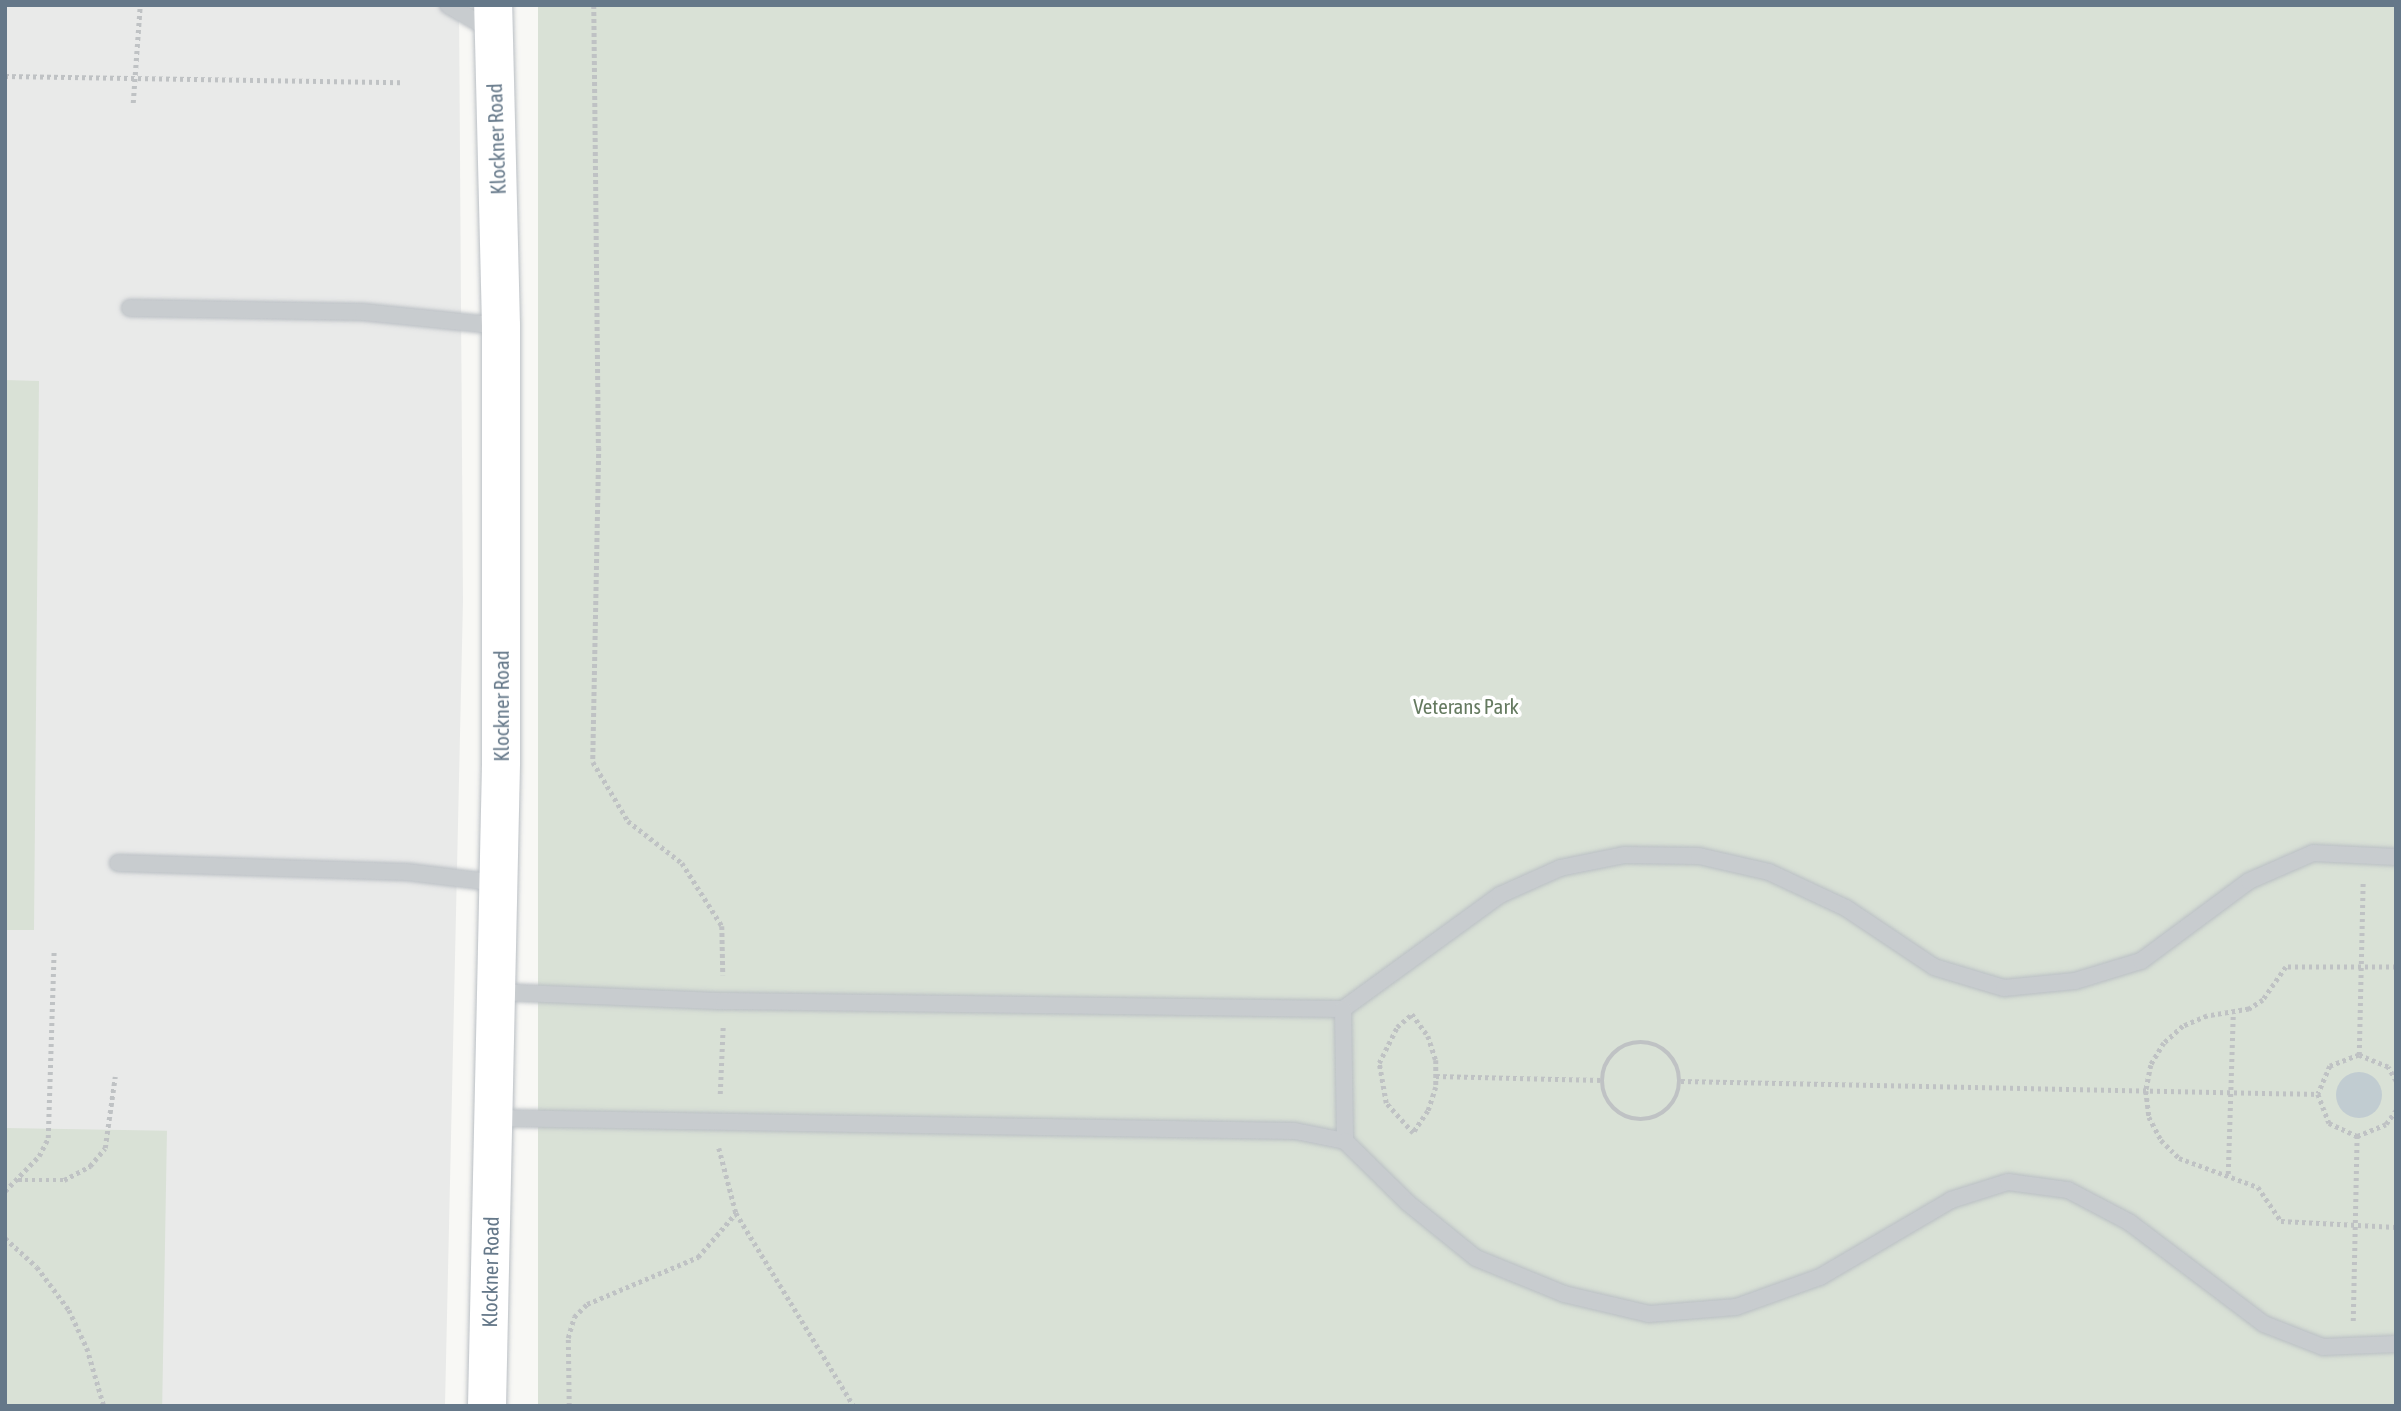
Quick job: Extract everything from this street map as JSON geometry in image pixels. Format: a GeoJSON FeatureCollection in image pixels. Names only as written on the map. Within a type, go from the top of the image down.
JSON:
{"type":"FeatureCollection","features":[{"type":"Feature","properties":{"kind":"main road","name":"Klockner Road"},"geometry":{"type":"LineString","coordinates":[[487,1406],[498,883],[501,327],[493,18]]}},
{"type":"Feature","properties":{"kind":"lane"},"geometry":{"type":"LineString","coordinates":[[448,5],[493,18]]}},
{"type":"Feature","properties":{"kind":"lane"},"geometry":{"type":"LineString","coordinates":[[130,308],[363,312],[501,327]]}},
{"type":"Feature","properties":{"kind":"lane"},"geometry":{"type":"LineString","coordinates":[[496,992],[724,1001],[1343,1009],[1500,895],[1560,868],[1624,855],[1699,856],[1769,872],[1846,908],[1934,967],[2004,988],[2075,981],[2141,961],[2249,881],[2313,853],[2396,857]]}},
{"type":"Feature","properties":{"kind":"lane"},"geometry":{"type":"LineString","coordinates":[[118,863],[407,872],[498,883]]}},
{"type":"Feature","properties":{"kind":"lane"},"geometry":{"type":"LineString","coordinates":[[1343,1009],[1345,1141]]}},
{"type":"Feature","properties":{"kind":"lane"},"geometry":{"type":"LineString","coordinates":[[494,1118],[1295,1130],[1345,1141],[1408,1203],[1476,1258],[1563,1294],[1649,1314],[1736,1307],[1820,1277],[1951,1200],[2008,1182],[2068,1190],[2129,1222],[2264,1324],[2323,1347],[2396,1344]]}},
{"type":"Feature","properties":{"kind":"path"},"geometry":{"type":"LineString","coordinates":[[133,103],[138,78],[140,5]]}},
{"type":"Feature","properties":{"kind":"path"},"geometry":{"type":"LineString","coordinates":[[594,5],[599,447],[593,762],[628,821],[682,863],[722,926],[724,1001],[719,1154],[736,1213],[854,1406]]}},
{"type":"Feature","properties":{"kind":"path"},"geometry":{"type":"LineString","coordinates":[[5,76],[401,82]]}},
{"type":"Feature","properties":{"kind":"path"},"geometry":{"type":"LineString","coordinates":[[2359,1055],[2364,854]]}},
{"type":"Feature","properties":{"kind":"path"},"geometry":{"type":"LineString","coordinates":[[5,1191],[18,1180],[48,1138],[54,952]]}},
{"type":"Feature","properties":{"kind":"path"},"geometry":{"type":"LineString","coordinates":[[2396,967],[2286,967],[2263,1000],[2233,1014],[2195,1021],[2164,1042],[2151,1065],[2146,1091],[2149,1117],[2161,1140],[2179,1158],[2202,1170],[2228,1174],[2258,1187],[2281,1221],[2288,1225],[2396,1227]]}},
{"type":"Feature","properties":{"kind":"path"},"geometry":{"type":"LineString","coordinates":[[1412,1014],[1428,1036],[1436,1076],[1428,1111],[1413,1133],[1386,1103],[1379,1063],[1397,1027],[1412,1014]]}},
{"type":"Feature","properties":{"kind":"path"},"geometry":{"type":"LineString","coordinates":[[2228,1174],[2233,1014]]}},
{"type":"Feature","properties":{"kind":"path"},"geometry":{"type":"LineString","coordinates":[[1642,1041],[1670,1053],[1681,1082],[1669,1109],[1640,1120],[1613,1108],[1602,1080],[1614,1052],[1642,1041]]}},
{"type":"Feature","properties":{"kind":"path"},"geometry":{"type":"LineString","coordinates":[[2396,1081],[2388,1067],[2359,1055],[2330,1066],[2318,1094],[2329,1123],[2357,1136],[2386,1124],[2396,1110]]}},
{"type":"Feature","properties":{"kind":"path"},"geometry":{"type":"LineString","coordinates":[[1436,1076],[1602,1080]]}},
{"type":"Feature","properties":{"kind":"path"},"geometry":{"type":"LineString","coordinates":[[18,1180],[64,1180],[90,1167],[105,1148],[116,1077]]}},
{"type":"Feature","properties":{"kind":"path"},"geometry":{"type":"LineString","coordinates":[[1681,1082],[2318,1094]]}},
{"type":"Feature","properties":{"kind":"path"},"geometry":{"type":"LineString","coordinates":[[2352,1346],[2357,1136]]}},
{"type":"Feature","properties":{"kind":"path"},"geometry":{"type":"LineString","coordinates":[[569,1406],[569,1338],[574,1317],[587,1304],[698,1256],[736,1213]]}},
{"type":"Feature","properties":{"kind":"path"},"geometry":{"type":"LineString","coordinates":[[5,1238],[37,1267],[69,1310],[87,1348],[104,1406]]}},
{"type":"Feature","properties":{"kind":"shaded area"},"geometry":{"type":"Polygon","coordinates":[[[5,5],[459,5],[463,601],[445,1406],[5,1406],[5,5]]]}},
{"type":"Feature","properties":{"kind":"shaded area"},"geometry":{"type":"Polygon","coordinates":[[[2359,1072],[2368,1073],[2375,1079],[2381,1086],[2381,1104],[2375,1111],[2368,1117],[2359,1118],[2350,1117],[2343,1111],[2337,1104],[2336,1095],[2337,1086],[2343,1079],[2350,1073],[2359,1072]]]}},
{"type":"Feature","properties":{"kind":"green space","name":"Veterans Park"},"geometry":{"type":"Polygon","coordinates":[[[538,5],[2396,5],[2396,1406],[538,1406],[538,5]]]}},
{"type":"Feature","properties":{"kind":"green space"},"geometry":{"type":"Polygon","coordinates":[[[5,380],[39,381],[34,930],[5,930],[5,380]]]}},
{"type":"Feature","properties":{"kind":"green space"},"geometry":{"type":"Polygon","coordinates":[[[5,1128],[167,1131],[162,1406],[5,1406],[5,1128]]]}}]}
